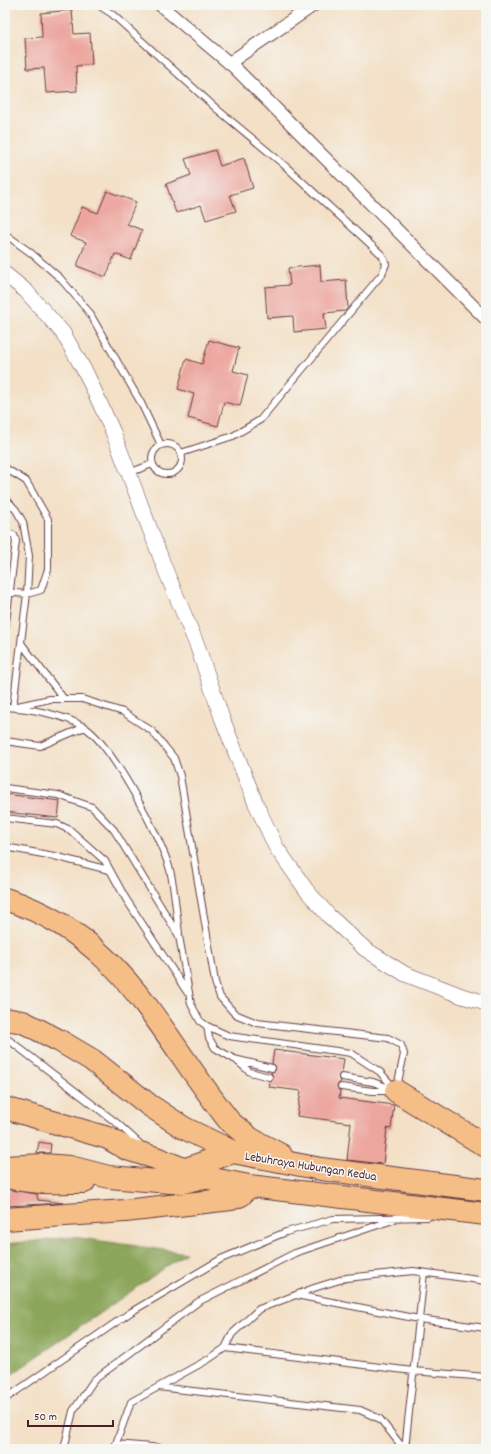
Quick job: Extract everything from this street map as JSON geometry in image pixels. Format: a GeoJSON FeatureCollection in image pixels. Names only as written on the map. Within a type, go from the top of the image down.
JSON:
{"type":"FeatureCollection","features":[{"type":"Feature","properties":{"kind":"highway"},"geometry":{"type":"LineString","coordinates":[[5,899],[45,915],[68,928],[94,947],[124,976],[230,1122],[251,1139],[280,1154],[288,1164]]}},
{"type":"Feature","properties":{"kind":"highway","name":"Lebuhraya Hubungan Kedua"},"geometry":{"type":"LineString","coordinates":[[5,1005],[14,1020],[60,1040],[92,1060],[148,1105],[184,1128],[232,1152],[288,1164],[486,1190]]}},
{"type":"Feature","properties":{"kind":"highway"},"geometry":{"type":"LineString","coordinates":[[396,1091],[486,1146]]}},
{"type":"Feature","properties":{"kind":"highway"},"geometry":{"type":"LineString","coordinates":[[5,1108],[108,1138],[127,1149]]}},
{"type":"Feature","properties":{"kind":"highway"},"geometry":{"type":"LineString","coordinates":[[5,1123],[110,1149],[127,1149]]}},
{"type":"Feature","properties":{"kind":"highway","name":"Lebuhraya Hubungan Kedua"},"geometry":{"type":"LineString","coordinates":[[127,1149],[156,1158],[194,1173],[249,1186],[486,1214]]}},
{"type":"Feature","properties":{"kind":"highway"},"geometry":{"type":"LineString","coordinates":[[5,1167],[31,1165],[70,1167],[109,1177],[183,1182],[194,1173],[232,1152]]}},
{"type":"Feature","properties":{"kind":"highway"},"geometry":{"type":"LineString","coordinates":[[5,1176],[13,1179],[36,1181],[83,1182],[96,1182],[109,1177]]}},
{"type":"Feature","properties":{"kind":"highway"},"geometry":{"type":"LineString","coordinates":[[5,1218],[125,1211],[231,1199],[241,1195],[249,1186]]}},
{"type":"Feature","properties":{"kind":"street"},"geometry":{"type":"LineString","coordinates":[[160,5],[229,63],[486,319]]}},
{"type":"Feature","properties":{"kind":"street"},"geometry":{"type":"LineString","coordinates":[[229,63],[314,5]]}},
{"type":"Feature","properties":{"kind":"street"},"geometry":{"type":"LineString","coordinates":[[5,274],[26,291],[63,333],[87,375],[113,432],[167,574],[197,645],[225,725],[256,804],[276,847],[307,891],[329,916],[365,949],[405,974],[450,992],[486,1003]]}},
{"type":"Feature","properties":{"kind":"lane"},"geometry":{"type":"LineString","coordinates":[[98,5],[112,14],[218,110],[283,164],[382,255],[386,264],[382,274],[260,420],[233,436],[181,453]]}},
{"type":"Feature","properties":{"kind":"lane"},"geometry":{"type":"LineString","coordinates":[[5,234],[31,253],[60,278],[89,312],[141,403],[161,445]]}},
{"type":"Feature","properties":{"kind":"lane"},"geometry":{"type":"LineString","coordinates":[[161,445],[173,445],[181,453],[182,464],[178,470],[172,474],[162,474],[156,470],[152,464],[153,452],[161,445]]}},
{"type":"Feature","properties":{"kind":"lane"},"geometry":{"type":"LineString","coordinates":[[129,473],[152,464]]}},
{"type":"Feature","properties":{"kind":"lane"},"geometry":{"type":"LineString","coordinates":[[5,468],[26,481],[48,519],[48,569],[41,590],[27,594],[7,592]]}},
{"type":"Feature","properties":{"kind":"lane"},"geometry":{"type":"LineString","coordinates":[[5,498],[16,510],[22,522],[29,556],[27,594],[13,708]]}},
{"type":"Feature","properties":{"kind":"lane"},"geometry":{"type":"LineString","coordinates":[[5,532],[11,533],[15,538],[13,563],[7,592],[5,630]]}},
{"type":"Feature","properties":{"kind":"lane"},"geometry":{"type":"LineString","coordinates":[[5,562],[13,563]]}},
{"type":"Feature","properties":{"kind":"lane"},"geometry":{"type":"LineString","coordinates":[[21,643],[64,699]]}},
{"type":"Feature","properties":{"kind":"lane"},"geometry":{"type":"LineString","coordinates":[[13,708],[50,699],[82,699],[123,712],[152,731],[174,758],[180,776],[215,982],[220,997],[235,1014],[257,1023],[388,1038],[401,1045],[404,1054],[396,1091]]}},
{"type":"Feature","properties":{"kind":"lane"},"geometry":{"type":"LineString","coordinates":[[5,707],[48,713],[85,727],[111,756],[148,817],[170,869],[179,936],[191,1004],[198,1016],[207,1026],[229,1036],[351,1053],[380,1072],[396,1091]]}},
{"type":"Feature","properties":{"kind":"lane"},"geometry":{"type":"LineString","coordinates":[[5,741],[40,746],[85,727]]}},
{"type":"Feature","properties":{"kind":"lane"},"geometry":{"type":"LineString","coordinates":[[5,788],[58,795],[92,807],[114,830],[179,936]]}},
{"type":"Feature","properties":{"kind":"lane"},"geometry":{"type":"LineString","coordinates":[[5,818],[57,824],[70,830],[105,861],[126,899],[190,996]]}},
{"type":"Feature","properties":{"kind":"lane"},"geometry":{"type":"LineString","coordinates":[[5,847],[54,856],[109,870]]}},
{"type":"Feature","properties":{"kind":"lane"},"geometry":{"type":"LineString","coordinates":[[207,1026],[209,1038],[215,1048],[234,1059],[250,1072],[269,1077]]}},
{"type":"Feature","properties":{"kind":"lane"},"geometry":{"type":"LineString","coordinates":[[5,1037],[118,1124],[156,1158]]}},
{"type":"Feature","properties":{"kind":"lane"},"geometry":{"type":"LineString","coordinates":[[234,1059],[272,1068]]}},
{"type":"Feature","properties":{"kind":"lane"},"geometry":{"type":"LineString","coordinates":[[342,1077],[373,1082],[396,1091]]}},
{"type":"Feature","properties":{"kind":"lane"},"geometry":{"type":"LineString","coordinates":[[342,1087],[373,1092],[396,1091]]}},
{"type":"Feature","properties":{"kind":"lane"},"geometry":{"type":"LineString","coordinates":[[446,1216],[486,1214]]}},
{"type":"Feature","properties":{"kind":"lane"},"geometry":{"type":"LineString","coordinates":[[5,1399],[131,1312],[221,1259],[286,1232],[332,1219],[399,1219],[438,1217]]}},
{"type":"Feature","properties":{"kind":"lane"},"geometry":{"type":"LineString","coordinates":[[64,1449],[73,1411],[94,1380],[198,1302],[295,1253],[399,1219]]}},
{"type":"Feature","properties":{"kind":"lane"},"geometry":{"type":"LineString","coordinates":[[174,1449],[115,1446],[131,1402],[209,1359],[225,1348],[232,1334],[259,1309],[346,1278],[413,1271],[486,1281]]}},
{"type":"Feature","properties":{"kind":"lane"},"geometry":{"type":"LineString","coordinates":[[404,1449],[424,1273]]}},
{"type":"Feature","properties":{"kind":"lane"},"geometry":{"type":"LineString","coordinates":[[295,1295],[418,1319],[486,1328]]}},
{"type":"Feature","properties":{"kind":"lane"},"geometry":{"type":"LineString","coordinates":[[225,1348],[413,1371],[486,1377]]}},
{"type":"Feature","properties":{"kind":"lane"},"geometry":{"type":"LineString","coordinates":[[158,1387],[360,1410],[380,1419],[404,1449]]}},
{"type":"Feature","properties":{"kind":"green space"},"geometry":{"type":"Polygon","coordinates":[[[73,1237],[186,1253],[5,1379],[5,1244],[73,1237]]]}},
{"type":"Feature","properties":{"kind":"building"},"geometry":{"type":"Polygon","coordinates":[[[72,10],[74,34],[90,33],[92,64],[76,66],[77,91],[46,93],[44,68],[27,69],[25,38],[42,37],[41,13],[72,10]]]}},
{"type":"Feature","properties":{"kind":"building"},"geometry":{"type":"Polygon","coordinates":[[[215,150],[220,166],[244,158],[253,188],[230,195],[236,211],[206,220],[201,205],[176,213],[166,184],[191,175],[185,159],[215,150]]]}},
{"type":"Feature","properties":{"kind":"building"},"geometry":{"type":"Polygon","coordinates":[[[107,191],[136,202],[127,224],[142,230],[131,260],[115,254],[106,277],[77,266],[86,242],[70,236],[82,207],[98,213],[107,191]]]}},
{"type":"Feature","properties":{"kind":"building"},"geometry":{"type":"Polygon","coordinates":[[[320,265],[321,282],[346,280],[348,308],[345,311],[324,313],[326,329],[294,332],[293,316],[267,318],[265,287],[290,285],[288,268],[320,265]]]}},
{"type":"Feature","properties":{"kind":"building"},"geometry":{"type":"Polygon","coordinates":[[[209,340],[239,348],[233,371],[248,375],[240,406],[224,402],[218,426],[188,418],[194,394],[178,389],[186,359],[202,364],[209,340]]]}},
{"type":"Feature","properties":{"kind":"building"},"geometry":{"type":"Polygon","coordinates":[[[5,794],[60,801],[58,818],[5,812],[5,794]]]}},
{"type":"Feature","properties":{"kind":"building"},"geometry":{"type":"Polygon","coordinates":[[[274,1050],[344,1059],[342,1073],[338,1077],[341,1081],[337,1086],[340,1091],[339,1098],[394,1105],[391,1129],[387,1128],[383,1164],[347,1160],[351,1123],[297,1116],[301,1091],[269,1087],[270,1081],[273,1078],[271,1072],[276,1069],[272,1063],[274,1050]]]}},
{"type":"Feature","properties":{"kind":"building"},"geometry":{"type":"Polygon","coordinates":[[[39,1142],[51,1144],[50,1153],[37,1153],[39,1142]]]}},
{"type":"Feature","properties":{"kind":"building"},"geometry":{"type":"Polygon","coordinates":[[[5,1189],[37,1194],[38,1200],[63,1203],[5,1206],[5,1189]]]}}]}
